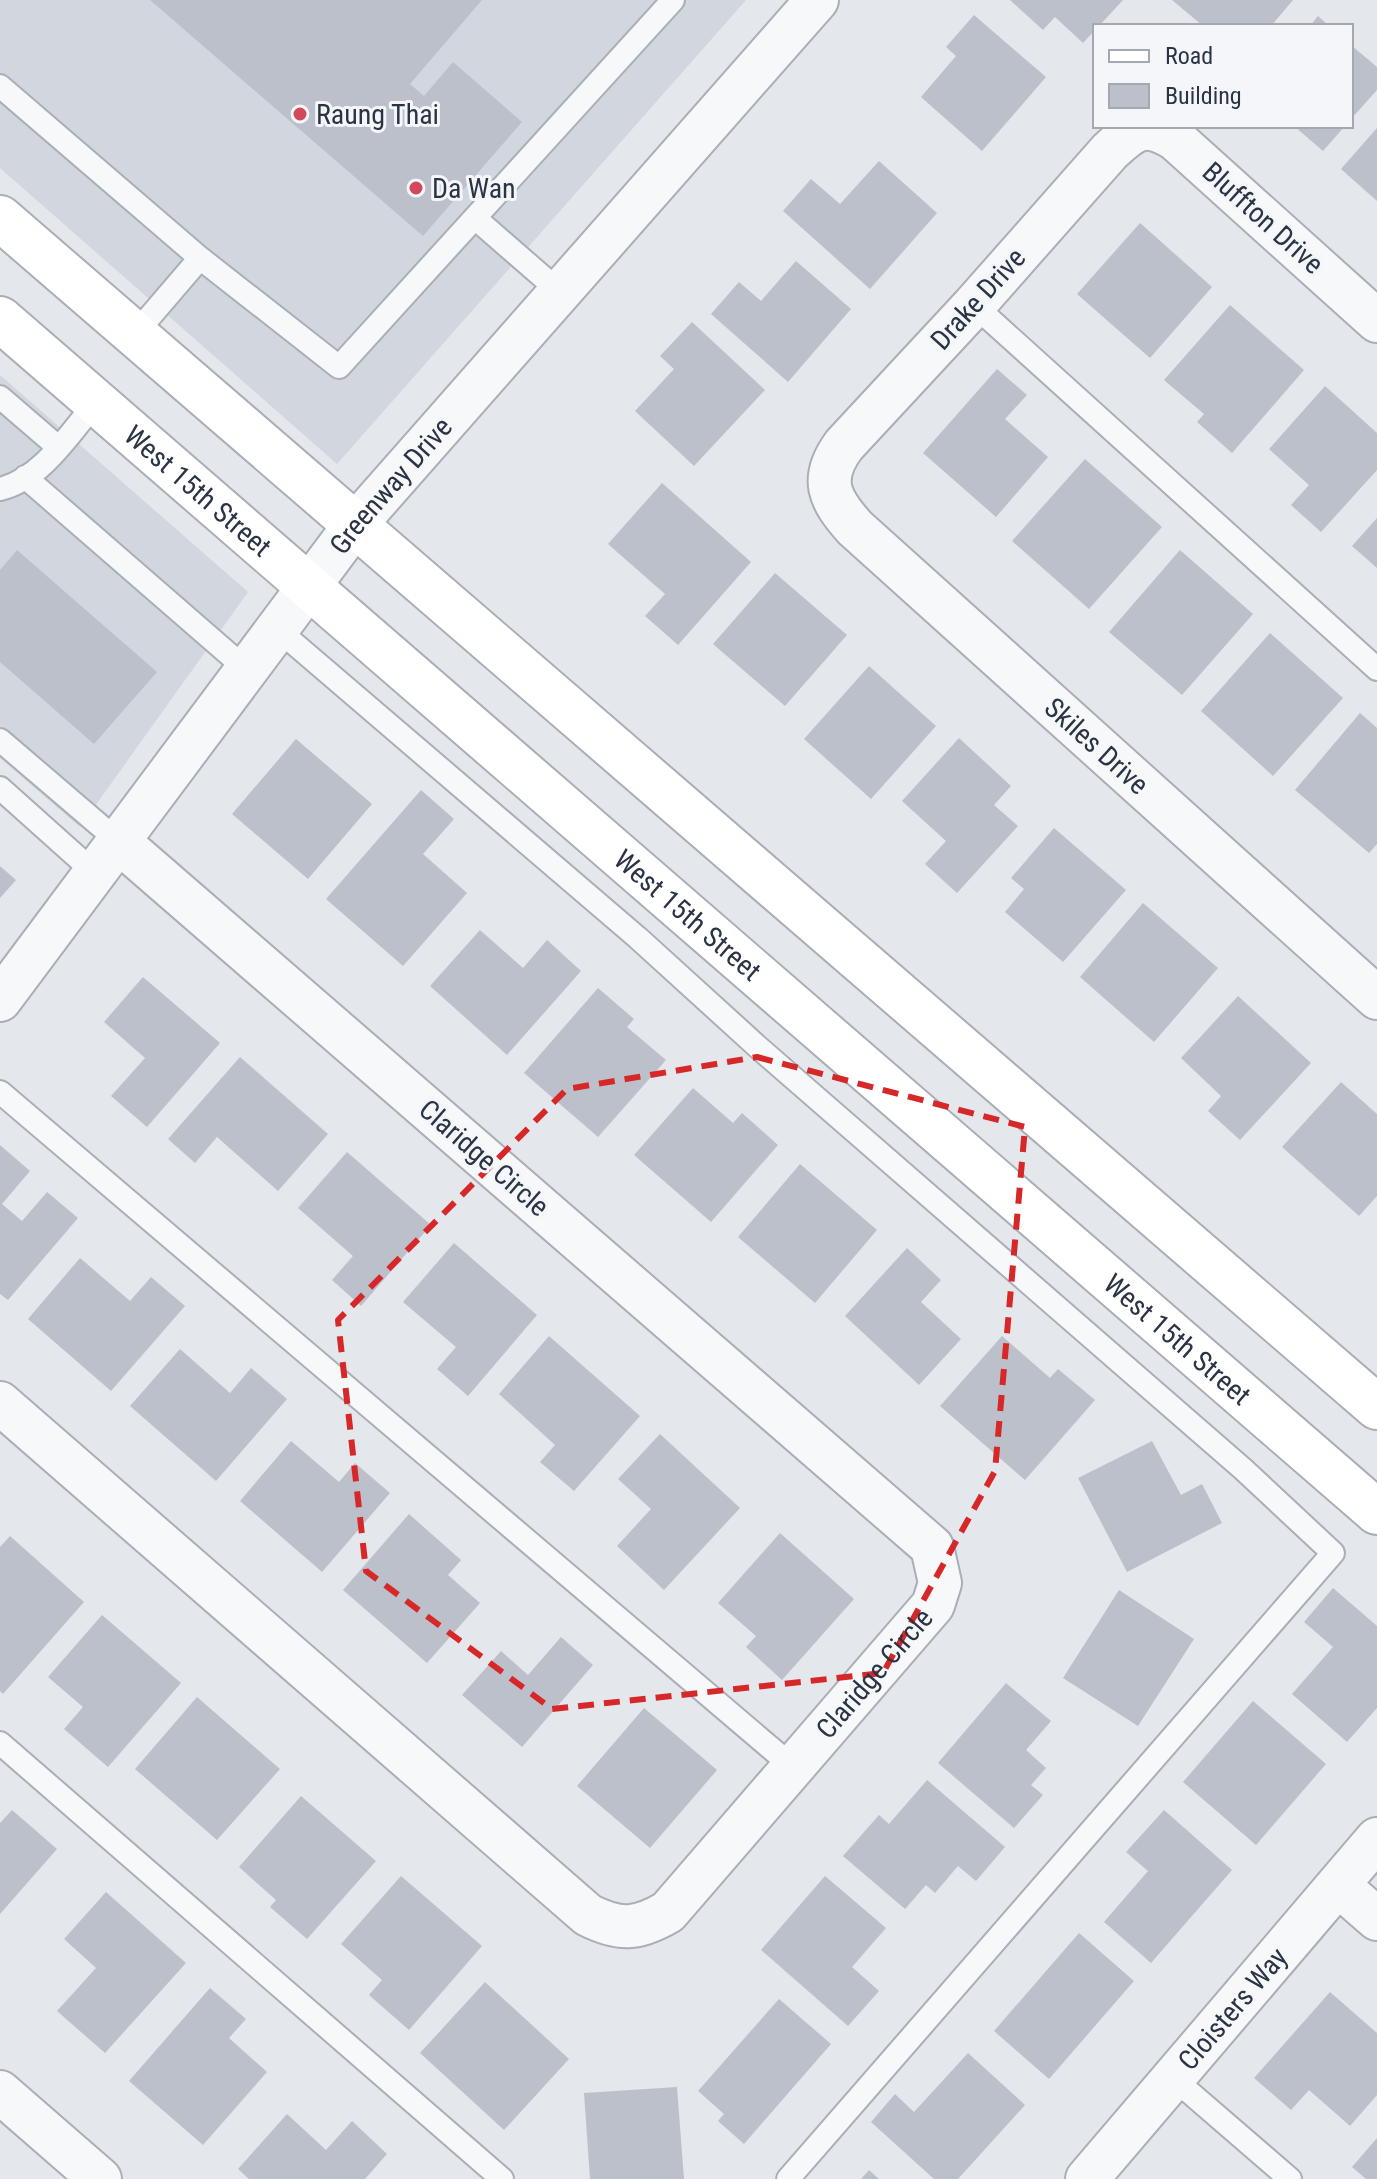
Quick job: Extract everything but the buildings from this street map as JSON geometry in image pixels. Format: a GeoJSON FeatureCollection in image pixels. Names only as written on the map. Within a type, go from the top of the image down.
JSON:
{"type":"FeatureCollection","features":[{"type":"Feature","properties":{"kind":"main road"},"geometry":{"type":"LineString","coordinates":[[0,218],[1377,1407]]}},
{"type":"Feature","properties":{"kind":"main road","name":"West 15th Street"},"geometry":{"type":"LineString","coordinates":[[0,319],[1377,1512]]}},
{"type":"Feature","properties":{"kind":"street","name":"Greenway Drive"},"geometry":{"type":"LineString","coordinates":[[0,1000],[354,526],[817,0]]}},
{"type":"Feature","properties":{"kind":"street","name":"Drake Drive"},"geometry":{"type":"LineString","coordinates":[[828,484],[833,461],[844,445],[974,305],[1110,151],[1127,135],[1142,128]]}},
{"type":"Feature","properties":{"kind":"street","name":"Bluffton Drive"},"geometry":{"type":"LineString","coordinates":[[1149,128],[1175,139],[1377,321]]}},
{"type":"Feature","properties":{"kind":"street","name":"Skiles Drive"},"geometry":{"type":"LineString","coordinates":[[828,484],[838,508],[855,528],[1377,998]]}},
{"type":"Feature","properties":{"kind":"street","name":"Claridge Circle"},"geometry":{"type":"LineString","coordinates":[[0,1403],[588,1915],[607,1924],[631,1927],[649,1923],[668,1912],[933,1605],[940,1583],[932,1547],[106,857]]}},
{"type":"Feature","properties":{"kind":"street","name":"Cloisters Way"},"geometry":{"type":"LineString","coordinates":[[1087,2179],[1377,1839]]}},
{"type":"Feature","properties":{"kind":"street"},"geometry":{"type":"LineString","coordinates":[[1338,1885],[1377,1919]]}},
{"type":"Feature","properties":{"kind":"street"},"geometry":{"type":"LineString","coordinates":[[0,2092],[100,2179]]}},
{"type":"Feature","properties":{"kind":"lane"},"geometry":{"type":"LineString","coordinates":[[0,86],[200,258],[339,367],[673,0]]}},
{"type":"Feature","properties":{"kind":"lane"},"geometry":{"type":"LineString","coordinates":[[475,218],[560,292]]}},
{"type":"Feature","properties":{"kind":"lane"},"geometry":{"type":"LineString","coordinates":[[135,334],[200,258]]}},
{"type":"Feature","properties":{"kind":"lane"},"geometry":{"type":"LineString","coordinates":[[974,305],[1377,669]]}},
{"type":"Feature","properties":{"kind":"lane"},"geometry":{"type":"LineString","coordinates":[[0,397],[58,447]]}},
{"type":"Feature","properties":{"kind":"lane"},"geometry":{"type":"LineString","coordinates":[[0,489],[12,486],[43,464],[97,401]]}},
{"type":"Feature","properties":{"kind":"lane"},"geometry":{"type":"LineString","coordinates":[[25,477],[246,669]]}},
{"type":"Feature","properties":{"kind":"lane"},"geometry":{"type":"LineString","coordinates":[[276,628],[638,938],[759,1048],[1243,1469],[1333,1553],[788,2179]]}},
{"type":"Feature","properties":{"kind":"lane"},"geometry":{"type":"LineString","coordinates":[[0,740],[106,857]]}},
{"type":"Feature","properties":{"kind":"lane"},"geometry":{"type":"LineString","coordinates":[[0,788],[106,857]]}},
{"type":"Feature","properties":{"kind":"lane"},"geometry":{"type":"LineString","coordinates":[[0,1092],[793,1767]]}},
{"type":"Feature","properties":{"kind":"lane"},"geometry":{"type":"LineString","coordinates":[[0,1743],[502,2179]]}},
{"type":"Feature","properties":{"kind":"lane"},"geometry":{"type":"LineString","coordinates":[[1173,2078],[1290,2179]]}},
{"type":"Feature","properties":{"kind":"highlighted area"},"geometry":{"type":"Polygon","coordinates":[[[757,1057],[1025,1127],[995,1471],[883,1673],[552,1709],[366,1571],[338,1320],[567,1089],[757,1057]]]}},
{"type":"Feature","properties":{"kind":"shaded area"},"geometry":{"type":"Polygon","coordinates":[[[0,0],[746,0],[337,464],[0,168],[0,0]]]}},
{"type":"Feature","properties":{"kind":"shaded area"},"geometry":{"type":"Polygon","coordinates":[[[0,375],[248,592],[80,827],[0,758],[0,375]]]}},
{"type":"Feature","properties":{"kind":"place","name":"Raung Thai"},"geometry":{"type":"Point","coordinates":[300,114]}},
{"type":"Feature","properties":{"kind":"place","name":"Da Wan"},"geometry":{"type":"Point","coordinates":[416,188]}}]}
